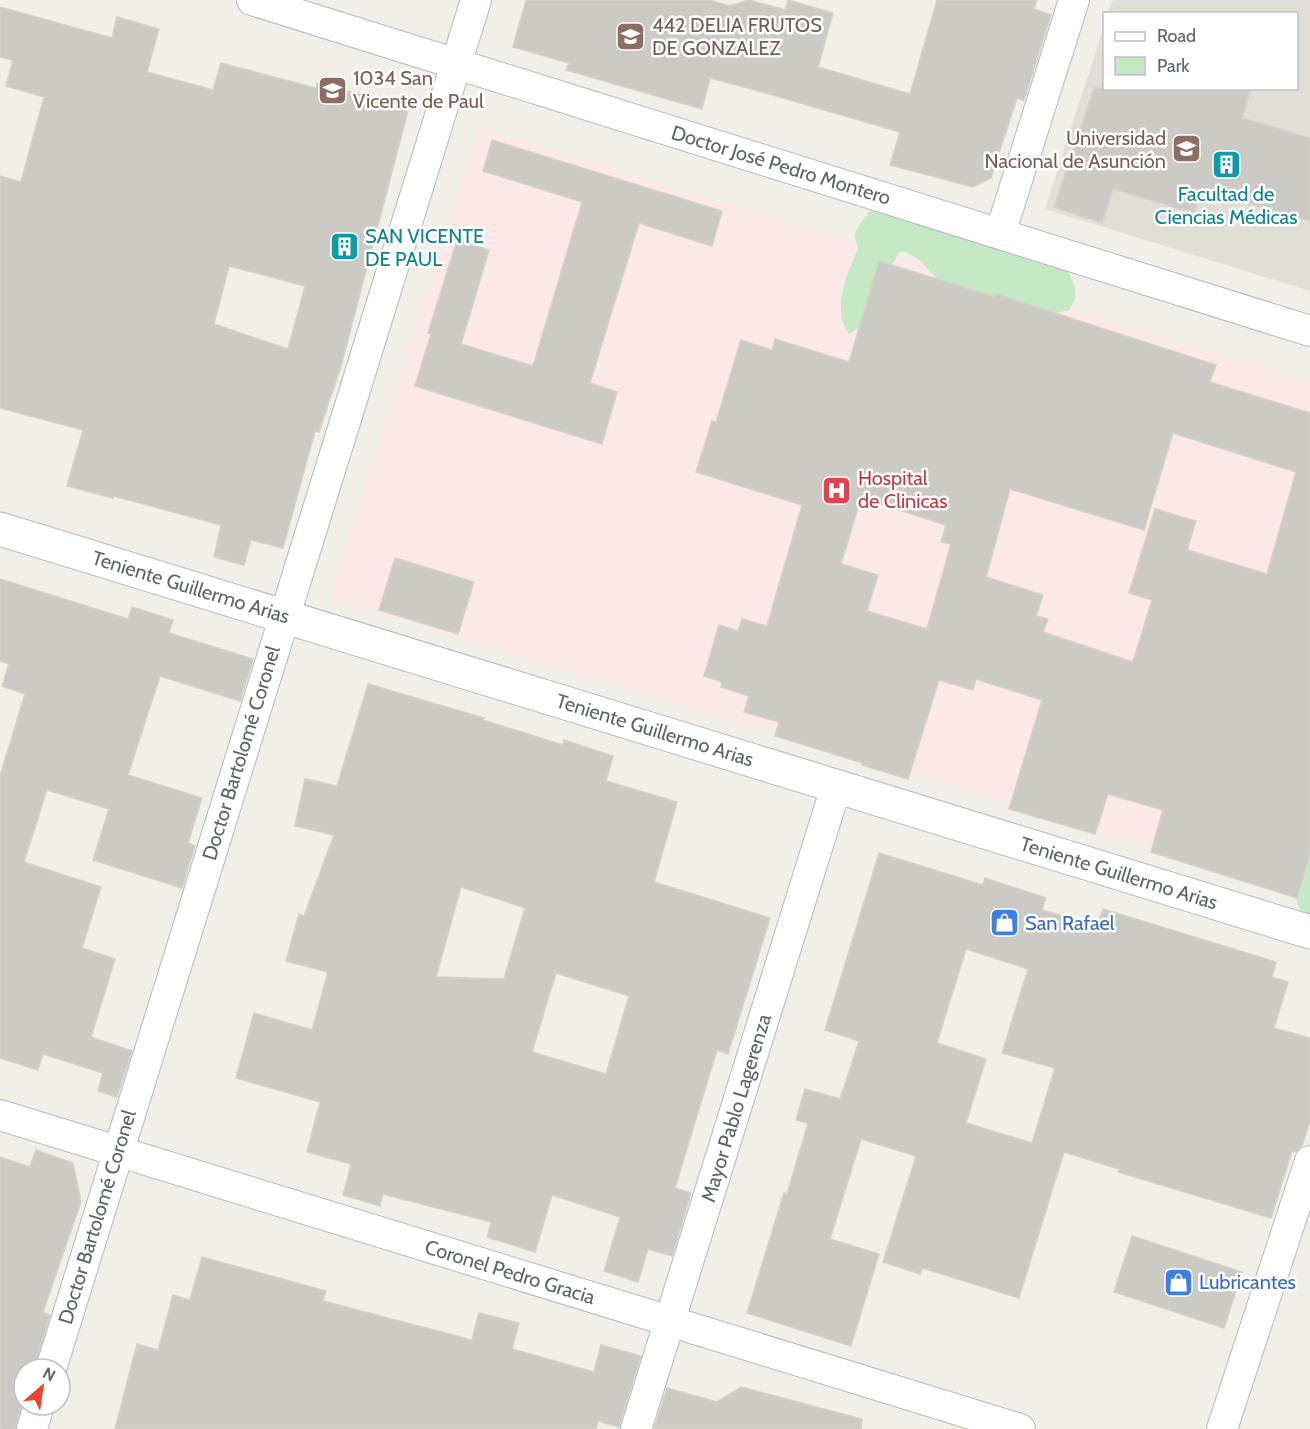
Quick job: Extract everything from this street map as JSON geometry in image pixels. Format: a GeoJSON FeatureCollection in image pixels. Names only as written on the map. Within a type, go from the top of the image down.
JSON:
{"type":"FeatureCollection","features":[{"type":"Feature","properties":{"kind":"street","name":"Doctor José Pedro Montero"},"geometry":{"type":"LineString","coordinates":[[252,0],[1310,331]]}},
{"type":"Feature","properties":{"kind":"street","name":"Doctor Bartolomé Coronel"},"geometry":{"type":"LineString","coordinates":[[55,1357],[283,615],[476,0]]}},
{"type":"Feature","properties":{"kind":"street"},"geometry":{"type":"LineString","coordinates":[[1000,234],[1074,0]]}},
{"type":"Feature","properties":{"kind":"street","name":"Teniente Guillermo Arias"},"geometry":{"type":"LineString","coordinates":[[0,529],[1310,932]]}},
{"type":"Feature","properties":{"kind":"street","name":"Mayor Pablo Lagerenza"},"geometry":{"type":"LineString","coordinates":[[636,1429],[836,787]]}},
{"type":"Feature","properties":{"kind":"street","name":"Coronel Pedro Gracia"},"geometry":{"type":"LineString","coordinates":[[0,1115],[1020,1429]]}},
{"type":"Feature","properties":{"kind":"street"},"geometry":{"type":"LineString","coordinates":[[1222,1429],[1310,1161]]}},
{"type":"Feature","properties":{"kind":"shaded area","name":"Universidad Nacional de Asunción"},"geometry":{"type":"Polygon","coordinates":[[[1113,0],[1310,0],[1310,291],[1045,209],[1103,29],[1103,90],[1298,90],[1298,12],[1108,12],[1113,0]]]}},
{"type":"Feature","properties":{"kind":"shaded area","name":"Hospital de Clinicas"},"geometry":{"type":"Polygon","coordinates":[[[479,129],[1310,382],[1310,893],[330,598],[479,129]]]}},
{"type":"Feature","properties":{"kind":"green space"},"geometry":{"type":"Polygon","coordinates":[[[873,208],[1062,261],[1074,285],[1073,303],[1069,310],[1034,318],[950,286],[936,278],[918,259],[904,251],[899,253],[885,276],[866,323],[849,334],[841,314],[843,292],[849,269],[858,249],[854,235],[873,208]]]}},
{"type":"Feature","properties":{"kind":"green space"},"geometry":{"type":"Polygon","coordinates":[[[1310,822],[1310,915],[1300,908],[1296,895],[1310,822]]]}},
{"type":"Feature","properties":{"kind":"building"},"geometry":{"type":"Polygon","coordinates":[[[526,0],[709,0],[730,6],[749,0],[785,10],[788,0],[833,13],[818,67],[910,94],[937,0],[1037,0],[1034,9],[1051,15],[1024,100],[1017,98],[991,178],[973,187],[890,165],[900,132],[762,92],[710,78],[702,109],[566,70],[569,63],[513,47],[526,0]]]}},
{"type":"Feature","properties":{"kind":"building"},"geometry":{"type":"Polygon","coordinates":[[[0,7],[112,38],[117,17],[159,29],[147,72],[213,90],[221,63],[316,88],[317,83],[409,107],[341,366],[319,432],[315,431],[283,548],[251,540],[244,565],[214,557],[221,525],[114,496],[113,498],[67,486],[83,430],[0,408],[0,176],[21,182],[44,97],[6,86],[13,60],[0,57],[0,7]],[[229,266],[214,324],[288,349],[305,286],[229,266]]]}},
{"type":"Feature","properties":{"kind":"building","name":"Facultad de Ciencias Médicas"},"geometry":{"type":"Polygon","coordinates":[[[1094,88],[1103,88],[1103,90],[1250,90],[1242,118],[1310,138],[1310,221],[1201,189],[1194,213],[1113,189],[1102,223],[1054,207],[1094,88]]]}},
{"type":"Feature","properties":{"kind":"building"},"geometry":{"type":"Polygon","coordinates":[[[492,140],[722,211],[712,246],[639,223],[590,383],[617,392],[602,444],[415,386],[431,334],[428,333],[457,240],[489,250],[461,344],[533,366],[582,202],[483,171],[492,140]]]}},
{"type":"Feature","properties":{"kind":"building"},"geometry":{"type":"Polygon","coordinates":[[[879,261],[995,297],[996,294],[1216,365],[1210,382],[1310,413],[1310,854],[1297,898],[1151,852],[1163,810],[1108,794],[1095,834],[1009,809],[1042,700],[976,679],[973,690],[939,680],[908,779],[775,736],[779,722],[744,712],[749,696],[721,687],[722,682],[704,676],[719,625],[738,631],[742,619],[767,626],[802,505],[696,472],[712,421],[716,422],[741,340],[772,350],[775,339],[849,362],[879,261]],[[1173,433],[1144,530],[1010,489],[986,577],[1043,595],[1036,616],[1048,619],[1043,632],[1133,662],[1152,600],[1129,593],[1155,509],[1196,521],[1187,550],[1267,574],[1296,472],[1173,433]],[[861,498],[841,564],[878,575],[867,611],[927,629],[951,544],[941,542],[946,525],[861,498]]]}},
{"type":"Feature","properties":{"kind":"building"},"geometry":{"type":"Polygon","coordinates":[[[395,558],[474,582],[458,634],[379,610],[395,558]]]}},
{"type":"Feature","properties":{"kind":"building"},"geometry":{"type":"Polygon","coordinates":[[[0,579],[128,619],[132,607],[173,620],[169,633],[253,659],[240,701],[160,676],[128,775],[202,798],[188,843],[195,846],[182,888],[93,860],[109,809],[47,790],[24,862],[101,887],[82,948],[115,959],[91,1037],[132,1051],[117,1097],[98,1091],[103,1073],[43,1054],[38,1070],[0,1058],[0,776],[25,694],[2,686],[9,664],[0,661],[0,579]]]}},
{"type":"Feature","properties":{"kind":"building"},"geometry":{"type":"Polygon","coordinates":[[[368,684],[484,718],[483,720],[563,745],[564,740],[613,756],[606,781],[677,802],[654,882],[770,918],[728,1054],[717,1050],[675,1188],[691,1193],[672,1256],[648,1249],[638,1282],[604,1271],[620,1217],[552,1195],[535,1252],[487,1237],[491,1222],[383,1194],[380,1206],[343,1195],[351,1164],[307,1152],[320,1102],[236,1078],[254,1013],[312,1030],[328,972],[286,961],[299,914],[304,916],[334,835],[295,826],[305,779],[337,786],[368,684]],[[461,887],[436,977],[504,979],[525,908],[461,887]],[[556,973],[532,1052],[606,1074],[629,996],[556,973]]]}},
{"type":"Feature","properties":{"kind":"building"},"geometry":{"type":"Polygon","coordinates":[[[879,853],[983,885],[985,878],[1046,898],[1042,910],[1097,926],[1103,909],[1276,962],[1272,977],[1288,982],[1274,1028],[1310,1038],[1310,1121],[1302,1146],[1296,1152],[1292,1151],[1271,1218],[1118,1172],[1119,1169],[1064,1152],[1019,1298],[922,1268],[920,1274],[883,1262],[916,1156],[861,1139],[830,1239],[879,1254],[851,1346],[747,1313],[808,1123],[796,1120],[805,1089],[840,1099],[859,1041],[825,1030],[879,853]],[[966,949],[937,1043],[986,1059],[966,1123],[1032,1143],[1055,1068],[1002,1053],[1028,969],[966,949]]]}},
{"type":"Feature","properties":{"kind":"building"},"geometry":{"type":"Polygon","coordinates":[[[36,1150],[73,1163],[81,1202],[43,1312],[50,1315],[38,1357],[12,1357],[12,1417],[18,1417],[15,1429],[0,1429],[0,1157],[30,1167],[36,1150]]]}},
{"type":"Feature","properties":{"kind":"building","name":"Lubricantes"},"geometry":{"type":"Polygon","coordinates":[[[1132,1236],[1242,1272],[1224,1328],[1114,1292],[1132,1236]]]}},
{"type":"Feature","properties":{"kind":"building"},"geometry":{"type":"Polygon","coordinates":[[[202,1257],[326,1291],[323,1301],[472,1340],[479,1313],[519,1323],[512,1349],[594,1372],[601,1345],[641,1356],[619,1427],[598,1421],[596,1429],[115,1429],[137,1344],[158,1350],[173,1295],[190,1300],[202,1257]]]}},
{"type":"Feature","properties":{"kind":"building"},"geometry":{"type":"Polygon","coordinates":[[[741,1387],[862,1419],[861,1429],[654,1429],[667,1388],[717,1402],[741,1387]]]}},
{"type":"Feature","properties":{"kind":"place","name":"442 DELIA FRUTOS DE GONZALEZ"},"geometry":{"type":"Point","coordinates":[631,36]}},
{"type":"Feature","properties":{"kind":"place","name":"1034 San Vicente de Paul"},"geometry":{"type":"Point","coordinates":[332,90]}},
{"type":"Feature","properties":{"kind":"place","name":"Universidad Nacional de Asunción"},"geometry":{"type":"Point","coordinates":[1187,149]}},
{"type":"Feature","properties":{"kind":"place","name":"Facultad de Ciencias Médicas"},"geometry":{"type":"Point","coordinates":[1226,164]}},
{"type":"Feature","properties":{"kind":"place","name":"SAN VICENTE DE PAUL"},"geometry":{"type":"Point","coordinates":[344,247]}},
{"type":"Feature","properties":{"kind":"place","name":"Hospital de Clinicas"},"geometry":{"type":"Point","coordinates":[837,490]}},
{"type":"Feature","properties":{"kind":"place","name":"San Rafael"},"geometry":{"type":"Point","coordinates":[1004,923]}},
{"type":"Feature","properties":{"kind":"place","name":"Lubricantes"},"geometry":{"type":"Point","coordinates":[1178,1282]}}]}
